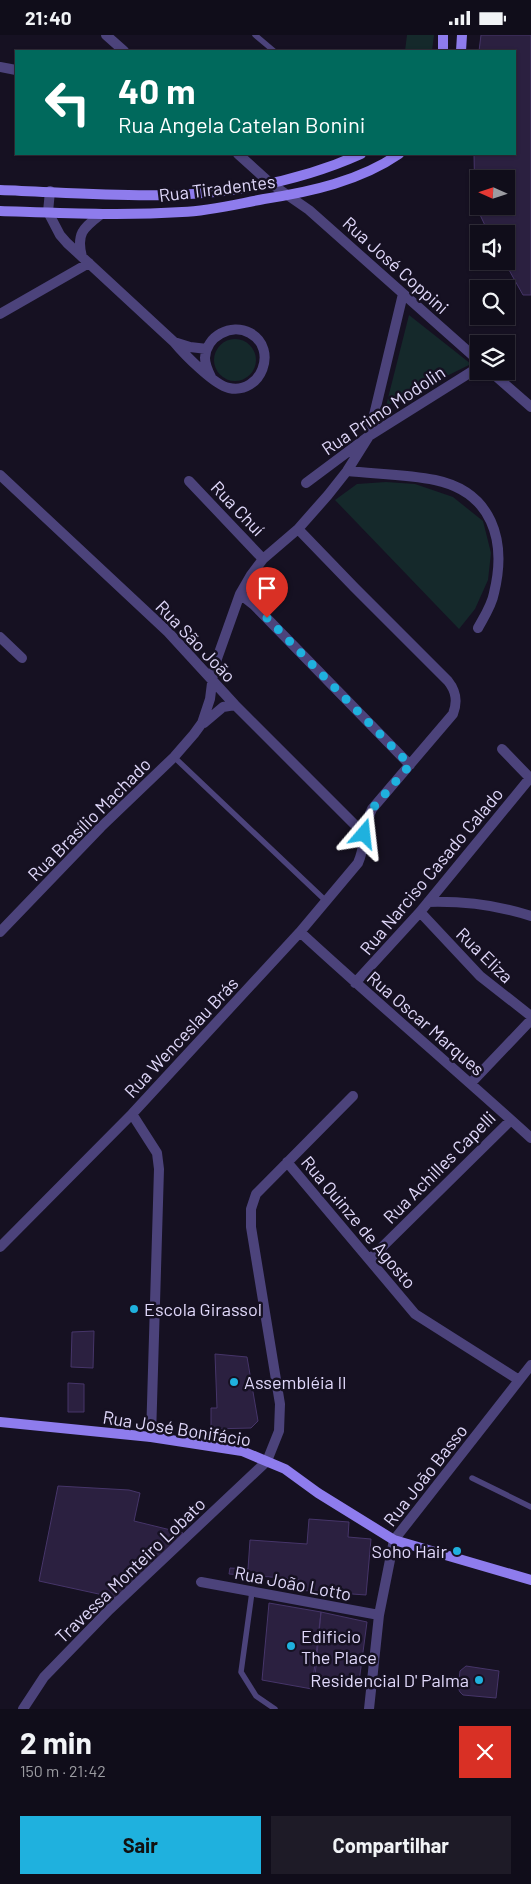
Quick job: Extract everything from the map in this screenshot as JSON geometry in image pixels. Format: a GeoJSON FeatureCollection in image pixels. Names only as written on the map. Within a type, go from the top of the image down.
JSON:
{"type":"FeatureCollection","features":[{"type":"Feature","properties":{"kind":"main road"},"geometry":{"type":"LineString","coordinates":[[442,50],[443,35]]}},
{"type":"Feature","properties":{"kind":"main road"},"geometry":{"type":"LineString","coordinates":[[461,50],[462,35]]}},
{"type":"Feature","properties":{"kind":"main road","name":"Rua Tiradentes"},"geometry":{"type":"LineString","coordinates":[[0,190],[171,195],[208,192],[270,183],[327,168],[359,155]]}},
{"type":"Feature","properties":{"kind":"main road","name":"Rua Tiradentes"},"geometry":{"type":"LineString","coordinates":[[0,211],[100,215],[184,212],[290,195],[320,188],[362,174],[398,155]]}},
{"type":"Feature","properties":{"kind":"main road","name":"Rua José Bonifácio"},"geometry":{"type":"LineString","coordinates":[[0,1422],[152,1437],[242,1451],[285,1469],[318,1493],[394,1540],[531,1580]]}},
{"type":"Feature","properties":{"kind":"street"},"geometry":{"type":"LineString","coordinates":[[106,35],[123,50]]}},
{"type":"Feature","properties":{"kind":"street"},"geometry":{"type":"LineString","coordinates":[[0,67],[15,70]]}},
{"type":"Feature","properties":{"kind":"street","name":"Rua José Coppini"},"geometry":{"type":"LineString","coordinates":[[239,155],[270,183],[290,195],[322,221],[470,353]]}},
{"type":"Feature","properties":{"kind":"street"},"geometry":{"type":"LineString","coordinates":[[50,191],[48,212],[60,235],[174,342],[184,355],[216,382],[231,389],[246,387],[253,383],[263,370],[265,355],[263,347],[253,335],[238,329],[230,329],[216,336],[207,349],[205,359],[211,377]]}},
{"type":"Feature","properties":{"kind":"street"},"geometry":{"type":"LineString","coordinates":[[85,260],[79,239],[82,231],[100,215]]}},
{"type":"Feature","properties":{"kind":"street"},"geometry":{"type":"LineString","coordinates":[[0,314],[85,260]]}},
{"type":"Feature","properties":{"kind":"street"},"geometry":{"type":"LineString","coordinates":[[369,436],[403,294]]}},
{"type":"Feature","properties":{"kind":"street"},"geometry":{"type":"LineString","coordinates":[[174,342],[190,347],[207,349]]}},
{"type":"Feature","properties":{"kind":"street","name":"Rua Primo Modolin"},"geometry":{"type":"LineString","coordinates":[[306,483],[369,436],[470,373]]}},
{"type":"Feature","properties":{"kind":"street"},"geometry":{"type":"LineString","coordinates":[[500,380],[531,407]]}},
{"type":"Feature","properties":{"kind":"street","name":"Rua Brasílio Machado"},"geometry":{"type":"LineString","coordinates":[[198,728],[208,707],[214,667],[240,594],[262,559],[298,529],[347,471],[369,436]]}},
{"type":"Feature","properties":{"kind":"street"},"geometry":{"type":"LineString","coordinates":[[347,471],[435,480],[472,496],[486,510],[493,523],[497,540],[498,569],[494,595],[478,628]]}},
{"type":"Feature","properties":{"kind":"street","name":"Rua São João"},"geometry":{"type":"LineString","coordinates":[[0,475],[168,632],[235,705],[364,834]]}},
{"type":"Feature","properties":{"kind":"street","name":"Rua Chuí"},"geometry":{"type":"LineString","coordinates":[[189,481],[262,559]]}},
{"type":"Feature","properties":{"kind":"street","name":"Rua Wenceslau Brás"},"geometry":{"type":"LineString","coordinates":[[0,1247],[132,1114],[300,932],[358,863],[363,853],[364,834],[372,809],[454,714],[456,695],[448,681],[298,529]]}},
{"type":"Feature","properties":{"kind":"street"},"geometry":{"type":"LineString","coordinates":[[240,594],[254,605],[410,765]]}},
{"type":"Feature","properties":{"kind":"street"},"geometry":{"type":"LineString","coordinates":[[0,637],[22,659]]}},
{"type":"Feature","properties":{"kind":"street","name":"Rua Brasílio Machado"},"geometry":{"type":"LineString","coordinates":[[0,932],[101,827],[174,757],[198,728],[223,707],[235,705]]}},
{"type":"Feature","properties":{"kind":"street"},"geometry":{"type":"LineString","coordinates":[[502,749],[530,779]]}},
{"type":"Feature","properties":{"kind":"street","name":"Rua Narciso Casado Calado"},"geometry":{"type":"LineString","coordinates":[[355,983],[420,913],[530,779]]}},
{"type":"Feature","properties":{"kind":"street"},"geometry":{"type":"LineString","coordinates":[[428,902],[461,901],[487,905],[531,916]]}},
{"type":"Feature","properties":{"kind":"street","name":"Rua Eliza"},"geometry":{"type":"LineString","coordinates":[[420,913],[480,976],[531,1018]]}},
{"type":"Feature","properties":{"kind":"street","name":"Rua Oscar Marques"},"geometry":{"type":"LineString","coordinates":[[300,932],[531,1138]]}},
{"type":"Feature","properties":{"kind":"street"},"geometry":{"type":"LineString","coordinates":[[471,1083],[531,1018]]}},
{"type":"Feature","properties":{"kind":"street"},"geometry":{"type":"LineString","coordinates":[[287,1162],[353,1096]]}},
{"type":"Feature","properties":{"kind":"street"},"geometry":{"type":"LineString","coordinates":[[132,1114],[157,1153],[159,1169],[152,1437]]}},
{"type":"Feature","properties":{"kind":"street","name":"Rua Achilles Capelli"},"geometry":{"type":"LineString","coordinates":[[370,1259],[511,1119]]}},
{"type":"Feature","properties":{"kind":"street","name":"Rua Quinze de Agosto"},"geometry":{"type":"LineString","coordinates":[[267,1461],[279,1431],[280,1404],[251,1227],[251,1209],[256,1194],[287,1162],[415,1314],[519,1380]]}},
{"type":"Feature","properties":{"kind":"street","name":"Rua João Basso"},"geometry":{"type":"LineString","coordinates":[[369,1709],[379,1615],[394,1540],[531,1365]]}},
{"type":"Feature","properties":{"kind":"street","name":"Travessa Monteiro Lobato"},"geometry":{"type":"LineString","coordinates":[[23,1709],[44,1677],[109,1609],[267,1461]]}},
{"type":"Feature","properties":{"kind":"street","name":"Rua João Lotto"},"geometry":{"type":"LineString","coordinates":[[201,1582],[379,1615]]}},
{"type":"Feature","properties":{"kind":"lane"},"geometry":{"type":"LineString","coordinates":[[254,35],[273,50]]}},
{"type":"Feature","properties":{"kind":"lane"},"geometry":{"type":"LineString","coordinates":[[174,757],[326,901]]}},
{"type":"Feature","properties":{"kind":"lane"},"geometry":{"type":"LineString","coordinates":[[472,1478],[531,1507]]}},
{"type":"Feature","properties":{"kind":"lane"},"geometry":{"type":"LineString","coordinates":[[252,1592],[241,1672],[256,1695],[275,1709]]}},
{"type":"Feature","properties":{"kind":"green space"},"geometry":{"type":"Polygon","coordinates":[[[407,35],[434,35],[432,50],[405,50],[407,35]]]}},
{"type":"Feature","properties":{"kind":"green space"},"geometry":{"type":"Polygon","coordinates":[[[409,315],[470,363],[470,364],[386,406],[409,315]]]}},
{"type":"Feature","properties":{"kind":"green space"},"geometry":{"type":"Polygon","coordinates":[[[235,339],[250,345],[256,360],[250,375],[235,381],[220,375],[214,360],[220,345],[235,339]]]}},
{"type":"Feature","properties":{"kind":"green space"},"geometry":{"type":"Polygon","coordinates":[[[386,482],[415,484],[453,497],[483,521],[491,553],[488,580],[475,609],[459,629],[335,500],[357,484],[386,482]]]}},
{"type":"Feature","properties":{"kind":"building"},"geometry":{"type":"Polygon","coordinates":[[[481,35],[531,35],[531,295],[523,295],[509,270],[515,270],[515,225],[485,225],[480,215],[515,215],[515,170],[474,170],[474,155],[516,155],[516,50],[479,50],[481,35]]]}},
{"type":"Feature","properties":{"kind":"building"},"geometry":{"type":"Polygon","coordinates":[[[94,1331],[93,1368],[71,1367],[72,1332],[94,1331]]]}},
{"type":"Feature","properties":{"kind":"building","name":"Assembléia II"},"geometry":{"type":"Polygon","coordinates":[[[215,1354],[247,1357],[258,1421],[251,1428],[211,1429],[211,1408],[217,1408],[215,1354]]]}},
{"type":"Feature","properties":{"kind":"building"},"geometry":{"type":"Polygon","coordinates":[[[68,1383],[84,1384],[84,1412],[68,1412],[68,1383]]]}},
{"type":"Feature","properties":{"kind":"building"},"geometry":{"type":"Polygon","coordinates":[[[58,1486],[129,1490],[140,1493],[134,1521],[183,1533],[117,1598],[39,1581],[58,1486]]]}},
{"type":"Feature","properties":{"kind":"building"},"geometry":{"type":"Polygon","coordinates":[[[309,1519],[349,1522],[348,1537],[371,1539],[366,1595],[297,1590],[298,1579],[229,1574],[230,1568],[248,1569],[250,1540],[307,1544],[309,1519]]]}},
{"type":"Feature","properties":{"kind":"building","name":"Edificio The Place"},"geometry":{"type":"Polygon","coordinates":[[[269,1603],[321,1612],[312,1689],[262,1680],[269,1603]]]}},
{"type":"Feature","properties":{"kind":"building"},"geometry":{"type":"Polygon","coordinates":[[[321,1612],[367,1622],[359,1682],[315,1676],[321,1612]]]}},
{"type":"Feature","properties":{"kind":"building","name":"Residencial D' Palma"},"geometry":{"type":"Polygon","coordinates":[[[466,1666],[499,1671],[496,1698],[463,1695],[460,1692],[458,1688],[460,1671],[466,1666]]]}},
{"type":"Feature","properties":{"kind":"place","name":"Escola Girassol"},"geometry":{"type":"Point","coordinates":[134,1309]}},
{"type":"Feature","properties":{"kind":"place","name":"Assembléia II"},"geometry":{"type":"Point","coordinates":[234,1382]}},
{"type":"Feature","properties":{"kind":"place","name":"Soho Hair"},"geometry":{"type":"Point","coordinates":[457,1551]}},
{"type":"Feature","properties":{"kind":"place","name":"Edificio The Place"},"geometry":{"type":"Point","coordinates":[291,1646]}},
{"type":"Feature","properties":{"kind":"place","name":"Residencial D' Palma"},"geometry":{"type":"Point","coordinates":[479,1680]}},
{"type":"Feature","properties":{"kind":"route"},"geometry":{"type":"LineString","coordinates":[[267,618],[410,765],[372,809],[364,834]]}}]}
